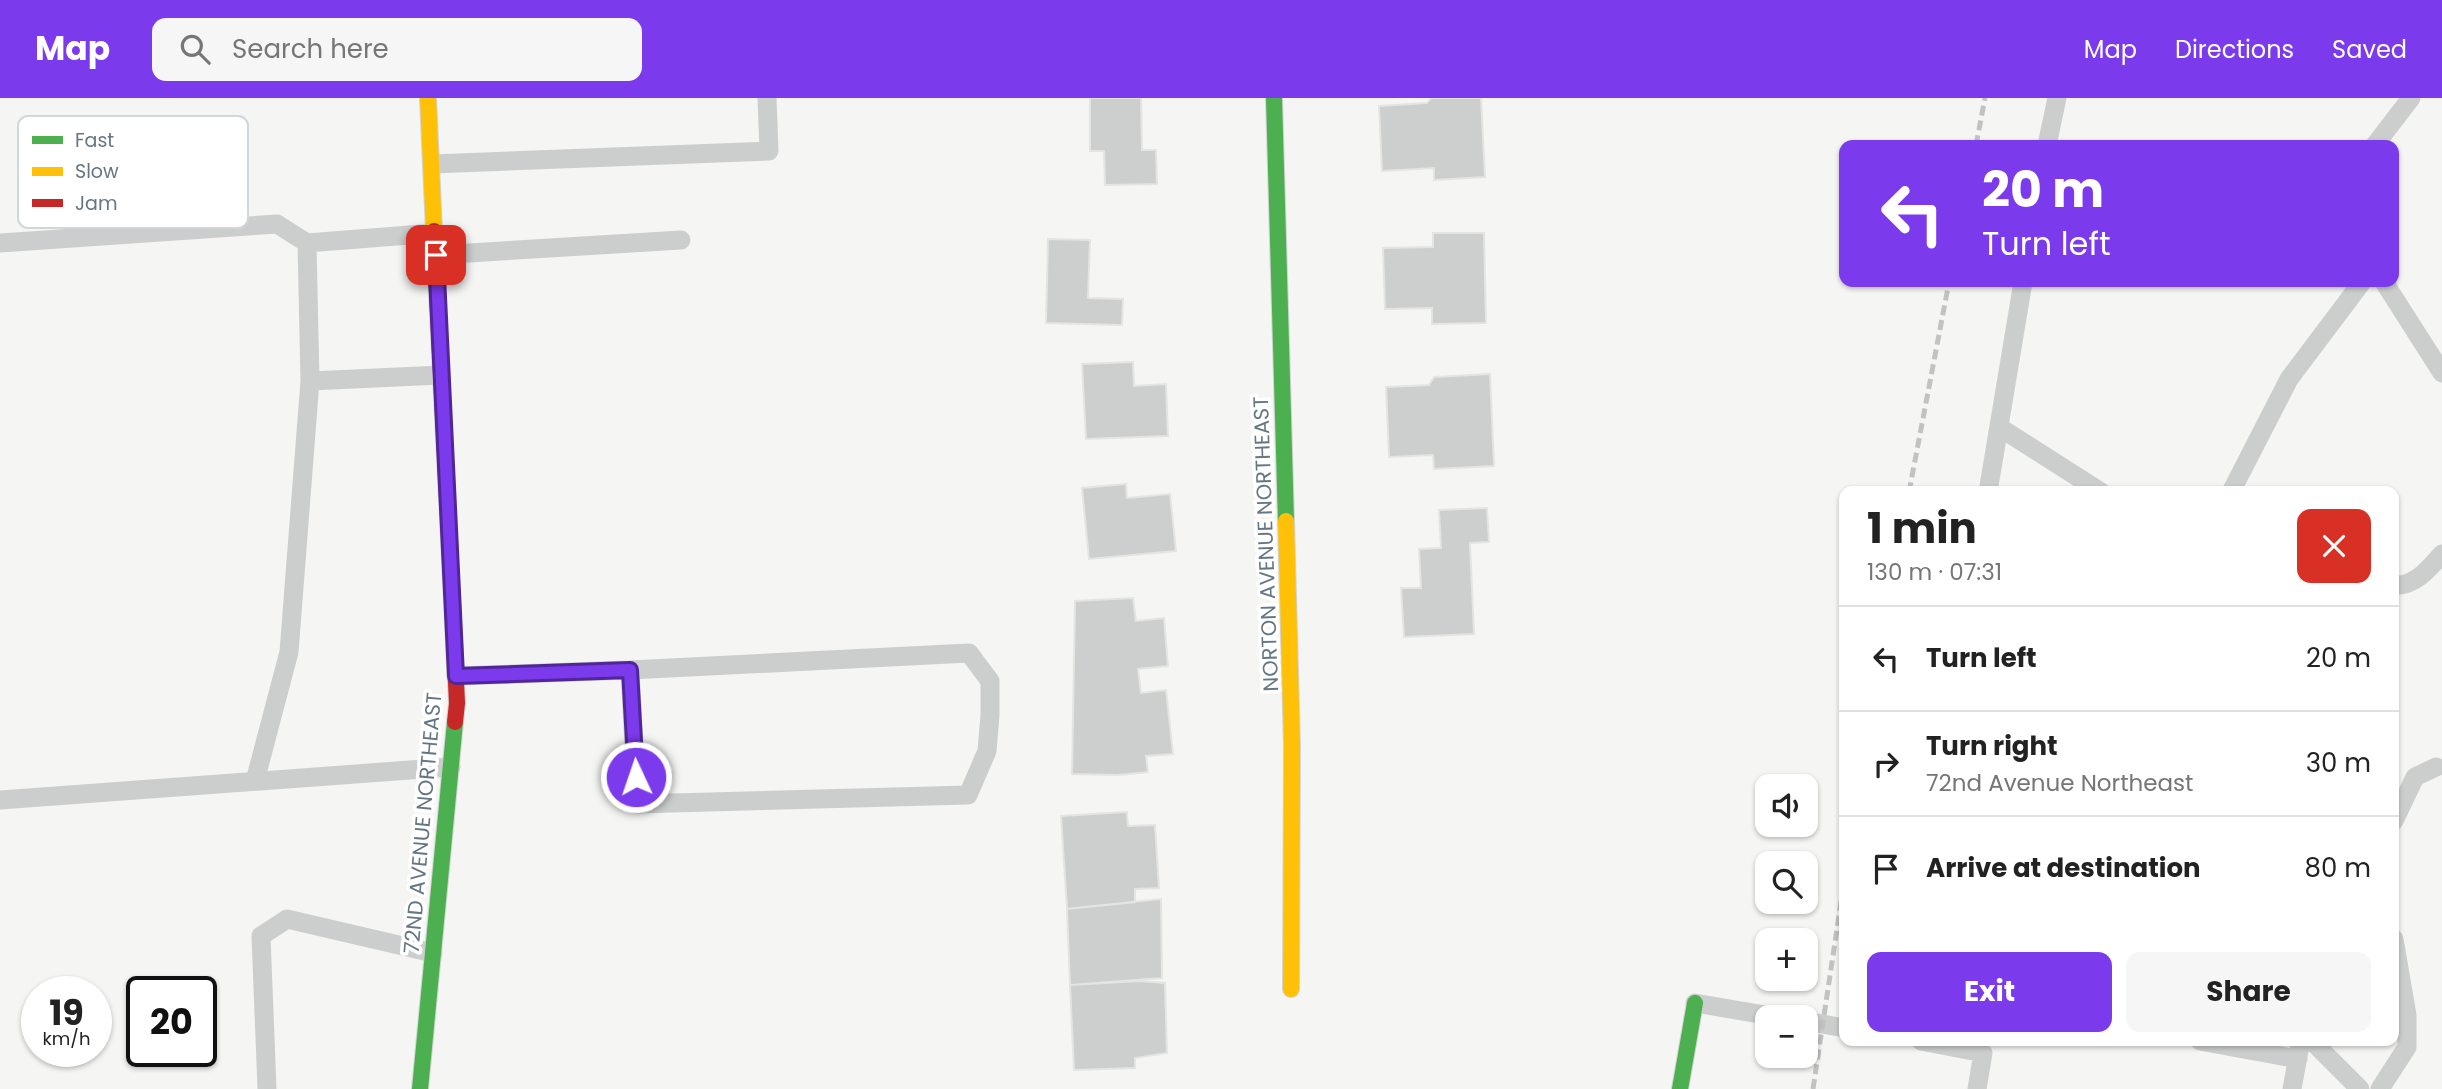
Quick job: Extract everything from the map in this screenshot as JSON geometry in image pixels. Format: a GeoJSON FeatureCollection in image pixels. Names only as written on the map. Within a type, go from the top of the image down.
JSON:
{"type":"FeatureCollection","features":[{"type":"Feature","properties":{"kind":"street","name":"72ND AVENUE NORTHEAST"},"geometry":{"type":"LineString","coordinates":[[419,1089],[457,703],[428,98]]}},
{"type":"Feature","properties":{"kind":"street","name":"NORTON AVENUE NORTHEAST"},"geometry":{"type":"LineString","coordinates":[[1274,98],[1292,747],[1291,989]]}},
{"type":"Feature","properties":{"kind":"street"},"geometry":{"type":"LineString","coordinates":[[1680,1089],[1695,1003]]}},
{"type":"Feature","properties":{"kind":"lane"},"geometry":{"type":"LineString","coordinates":[[432,163],[769,151],[767,98]]}},
{"type":"Feature","properties":{"kind":"lane"},"geometry":{"type":"LineString","coordinates":[[2048,140],[2057,98]]}},
{"type":"Feature","properties":{"kind":"lane"},"geometry":{"type":"LineString","coordinates":[[2379,140],[2411,98]]}},
{"type":"Feature","properties":{"kind":"lane"},"geometry":{"type":"LineString","coordinates":[[248,226],[277,224],[307,243],[435,233]]}},
{"type":"Feature","properties":{"kind":"lane"},"geometry":{"type":"LineString","coordinates":[[0,243],[219,228]]}},
{"type":"Feature","properties":{"kind":"lane"},"geometry":{"type":"LineString","coordinates":[[436,255],[681,240]]}},
{"type":"Feature","properties":{"kind":"lane"},"geometry":{"type":"LineString","coordinates":[[255,782],[289,652],[310,381],[307,243]]}},
{"type":"Feature","properties":{"kind":"lane"},"geometry":{"type":"LineString","coordinates":[[1989,486],[2023,287]]}},
{"type":"Feature","properties":{"kind":"lane"},"geometry":{"type":"LineString","coordinates":[[2234,486],[2289,379],[2358,287]]}},
{"type":"Feature","properties":{"kind":"lane"},"geometry":{"type":"LineString","coordinates":[[2387,287],[2442,373]]}},
{"type":"Feature","properties":{"kind":"lane"},"geometry":{"type":"LineString","coordinates":[[310,381],[441,375]]}},
{"type":"Feature","properties":{"kind":"lane"},"geometry":{"type":"LineString","coordinates":[[1999,426],[2092,486]]}},
{"type":"Feature","properties":{"kind":"lane"},"geometry":{"type":"LineString","coordinates":[[2399,586],[2403,586],[2428,570],[2442,554]]}},
{"type":"Feature","properties":{"kind":"lane"},"geometry":{"type":"LineString","coordinates":[[456,676],[969,653],[990,681],[987,751],[968,795],[637,804],[630,670]]}},
{"type":"Feature","properties":{"kind":"lane"},"geometry":{"type":"LineString","coordinates":[[0,800],[451,767]]}},
{"type":"Feature","properties":{"kind":"lane"},"geometry":{"type":"LineString","coordinates":[[2399,811],[2415,777],[2436,767]]}},
{"type":"Feature","properties":{"kind":"lane"},"geometry":{"type":"LineString","coordinates":[[267,1089],[261,936],[288,919],[433,953]]}},
{"type":"Feature","properties":{"kind":"lane"},"geometry":{"type":"LineString","coordinates":[[2380,1089],[2407,1047],[2407,1015],[2399,968]]}},
{"type":"Feature","properties":{"kind":"lane"},"geometry":{"type":"LineString","coordinates":[[1695,1003],[1755,1013]]}},
{"type":"Feature","properties":{"kind":"lane"},"geometry":{"type":"LineString","coordinates":[[1818,1023],[1839,1027]]}},
{"type":"Feature","properties":{"kind":"lane"},"geometry":{"type":"LineString","coordinates":[[2255,1046],[2299,1050],[2291,1089]]}},
{"type":"Feature","properties":{"kind":"lane"},"geometry":{"type":"LineString","coordinates":[[2317,1046],[2360,1089]]}},
{"type":"Feature","properties":{"kind":"lane"},"geometry":{"type":"LineString","coordinates":[[1977,1089],[1989,1047]]}},
{"type":"Feature","properties":{"kind":"building"},"geometry":{"type":"Polygon","coordinates":[[[1090,98],[1141,98],[1142,150],[1156,150],[1157,184],[1105,185],[1104,151],[1090,151],[1090,98]]]}},
{"type":"Feature","properties":{"kind":"building"},"geometry":{"type":"Polygon","coordinates":[[[1431,98],[1481,98],[1485,177],[1434,180],[1434,168],[1382,171],[1379,106],[1427,103],[1431,98]]]}},
{"type":"Feature","properties":{"kind":"building"},"geometry":{"type":"Polygon","coordinates":[[[1433,233],[1484,233],[1486,323],[1432,324],[1432,308],[1385,309],[1383,248],[1433,247],[1433,233]]]}},
{"type":"Feature","properties":{"kind":"building"},"geometry":{"type":"Polygon","coordinates":[[[1048,239],[1090,240],[1088,298],[1123,299],[1122,325],[1046,323],[1048,239]]]}},
{"type":"Feature","properties":{"kind":"building"},"geometry":{"type":"Polygon","coordinates":[[[1133,362],[1134,386],[1166,384],[1168,436],[1086,439],[1082,364],[1133,362]]]}},
{"type":"Feature","properties":{"kind":"building"},"geometry":{"type":"Polygon","coordinates":[[[1490,374],[1494,466],[1434,469],[1433,455],[1389,457],[1386,387],[1429,385],[1434,377],[1490,374]]]}},
{"type":"Feature","properties":{"kind":"building"},"geometry":{"type":"Polygon","coordinates":[[[1126,484],[1127,498],[1170,494],[1176,551],[1089,559],[1082,488],[1126,484]]]}},
{"type":"Feature","properties":{"kind":"building"},"geometry":{"type":"Polygon","coordinates":[[[1487,508],[1489,542],[1470,543],[1474,634],[1404,637],[1401,588],[1421,588],[1419,549],[1441,548],[1439,510],[1487,508]]]}},
{"type":"Feature","properties":{"kind":"building"},"geometry":{"type":"Polygon","coordinates":[[[1133,598],[1136,621],[1164,618],[1168,666],[1138,669],[1141,693],[1166,690],[1173,754],[1146,756],[1148,772],[1118,775],[1072,774],[1075,601],[1133,598]]]}},
{"type":"Feature","properties":{"kind":"building"},"geometry":{"type":"Polygon","coordinates":[[[1127,812],[1128,826],[1155,825],[1159,888],[1135,889],[1135,902],[1067,909],[1061,816],[1127,812]]]}},
{"type":"Feature","properties":{"kind":"building"},"geometry":{"type":"Polygon","coordinates":[[[1161,899],[1162,978],[1070,985],[1067,909],[1161,899]]]}},
{"type":"Feature","properties":{"kind":"building"},"geometry":{"type":"Polygon","coordinates":[[[1139,981],[1165,983],[1167,1053],[1135,1058],[1135,1068],[1074,1070],[1070,985],[1139,981]]]}},
{"type":"Feature","properties":{"kind":"railway"},"geometry":{"type":"LineString","coordinates":[[1977,140],[1985,98]]}},
{"type":"Feature","properties":{"kind":"railway"},"geometry":{"type":"LineString","coordinates":[[1910,486],[1948,287]]}},
{"type":"Feature","properties":{"kind":"railway"},"geometry":{"type":"LineString","coordinates":[[1813,1089],[1839,915]]}},
{"type":"Feature","properties":{"kind":"traffic: fast"},"geometry":{"type":"LineString","coordinates":[[1274,98],[1286,521]]}},
{"type":"Feature","properties":{"kind":"traffic: fast"},"geometry":{"type":"LineString","coordinates":[[420,1089],[455,722]]}},
{"type":"Feature","properties":{"kind":"traffic: fast"},"geometry":{"type":"LineString","coordinates":[[1680,1089],[1695,1003]]}},
{"type":"Feature","properties":{"kind":"traffic: slow"},"geometry":{"type":"LineString","coordinates":[[428,98],[434,231]]}},
{"type":"Feature","properties":{"kind":"traffic: slow"},"geometry":{"type":"LineString","coordinates":[[1286,521],[1292,747],[1291,989]]}},
{"type":"Feature","properties":{"kind":"traffic: jam"},"geometry":{"type":"LineString","coordinates":[[434,231],[457,703],[455,722]]}},
{"type":"Feature","properties":{"kind":"route"},"geometry":{"type":"LineString","coordinates":[[436,255],[456,676],[630,670],[636,777]]}}]}
